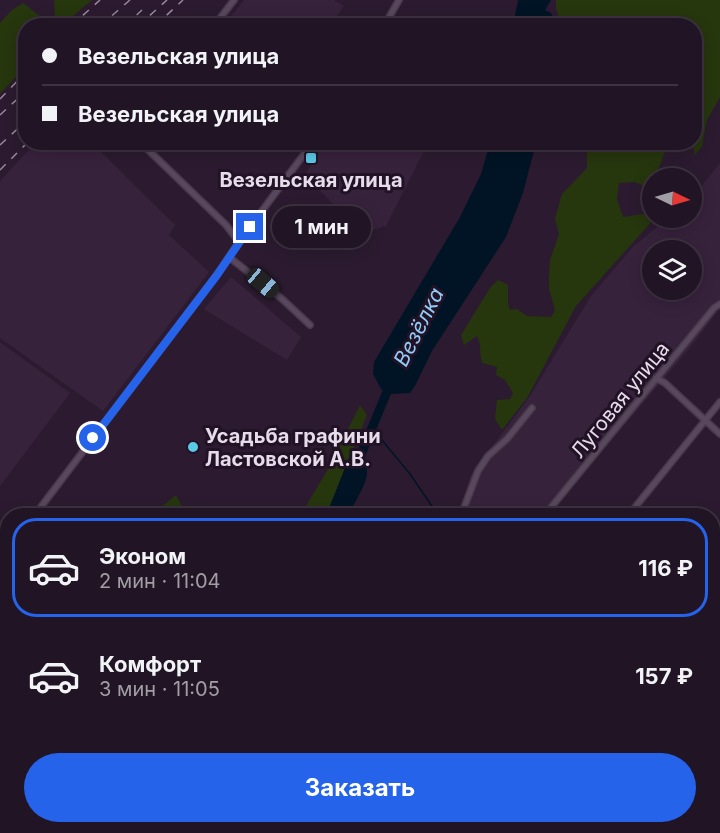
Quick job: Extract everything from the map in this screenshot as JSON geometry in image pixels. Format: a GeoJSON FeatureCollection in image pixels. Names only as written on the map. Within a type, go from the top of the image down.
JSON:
{"type":"FeatureCollection","features":[{"type":"Feature","properties":{"kind":"street"},"geometry":{"type":"LineString","coordinates":[[220,18],[234,0]]}},
{"type":"Feature","properties":{"kind":"street"},"geometry":{"type":"LineString","coordinates":[[389,18],[399,0]]}},
{"type":"Feature","properties":{"kind":"street"},"geometry":{"type":"LineString","coordinates":[[148,150],[226,225],[239,242]]}},
{"type":"Feature","properties":{"kind":"street"},"geometry":{"type":"LineString","coordinates":[[40,508],[307,150]]}},
{"type":"Feature","properties":{"kind":"street"},"geometry":{"type":"LineString","coordinates":[[229,257],[281,298],[310,325]]}},
{"type":"Feature","properties":{"kind":"street","name":"Луговая улица"},"geometry":{"type":"LineString","coordinates":[[550,508],[656,378],[720,304]]}},
{"type":"Feature","properties":{"kind":"street"},"geometry":{"type":"LineString","coordinates":[[656,378],[665,383],[720,434]]}},
{"type":"Feature","properties":{"kind":"street"},"geometry":{"type":"LineString","coordinates":[[634,508],[720,402]]}},
{"type":"Feature","properties":{"kind":"street"},"geometry":{"type":"LineString","coordinates":[[464,508],[478,471],[488,456],[507,439],[532,408]]}},
{"type":"Feature","properties":{"kind":"shaded area"},"geometry":{"type":"Polygon","coordinates":[[[244,0],[334,0],[344,6],[336,18],[230,18],[244,0]]]}},
{"type":"Feature","properties":{"kind":"shaded area"},"geometry":{"type":"Polygon","coordinates":[[[29,150],[99,150],[175,225],[169,235],[209,272],[103,411],[0,338],[0,181],[29,150]]]}},
{"type":"Feature","properties":{"kind":"shaded area"},"geometry":{"type":"Polygon","coordinates":[[[320,150],[424,150],[386,226],[361,233],[305,175],[320,150]]]}},
{"type":"Feature","properties":{"kind":"shaded area"},"geometry":{"type":"Polygon","coordinates":[[[720,163],[720,308],[689,349],[554,508],[464,508],[461,505],[471,475],[530,396],[591,296],[633,247],[656,228],[702,228],[702,186],[720,163]]]}},
{"type":"Feature","properties":{"kind":"shaded area"},"geometry":{"type":"Polygon","coordinates":[[[231,277],[301,337],[287,360],[204,309],[231,277]]]}},
{"type":"Feature","properties":{"kind":"shaded area"},"geometry":{"type":"Polygon","coordinates":[[[0,342],[70,393],[0,486],[0,342]]]}},
{"type":"Feature","properties":{"kind":"green space"},"geometry":{"type":"Polygon","coordinates":[[[54,0],[92,0],[71,18],[55,18],[54,0]]]}},
{"type":"Feature","properties":{"kind":"green space"},"geometry":{"type":"Polygon","coordinates":[[[556,0],[720,0],[720,97],[707,120],[702,146],[702,18],[559,18],[556,0]]]}},
{"type":"Feature","properties":{"kind":"green space"},"geometry":{"type":"Polygon","coordinates":[[[23,3],[43,18],[18,18],[18,75],[0,94],[0,23],[12,10],[23,3]]]}},
{"type":"Feature","properties":{"kind":"green space"},"geometry":{"type":"Polygon","coordinates":[[[587,150],[665,150],[659,168],[642,168],[642,185],[634,182],[619,183],[617,199],[623,217],[642,214],[642,228],[646,228],[576,306],[527,398],[502,430],[495,419],[497,400],[510,399],[513,393],[505,380],[496,375],[497,367],[482,363],[477,336],[464,345],[461,335],[490,288],[498,280],[508,285],[510,310],[517,309],[527,316],[551,317],[555,310],[549,289],[550,260],[559,234],[555,219],[562,194],[587,168],[587,150]]]}},
{"type":"Feature","properties":{"kind":"green space"},"geometry":{"type":"Polygon","coordinates":[[[360,405],[367,415],[329,508],[305,508],[328,469],[360,405]]]}},
{"type":"Feature","properties":{"kind":"green space"},"geometry":{"type":"Polygon","coordinates":[[[176,495],[183,508],[160,508],[176,495]]]}},
{"type":"Feature","properties":{"kind":"water"},"geometry":{"type":"Polygon","coordinates":[[[518,0],[551,0],[545,10],[551,13],[553,18],[514,18],[518,0]]]}},
{"type":"Feature","properties":{"kind":"water"},"geometry":{"type":"Polygon","coordinates":[[[488,150],[534,150],[523,193],[506,237],[432,351],[410,393],[391,394],[381,389],[373,374],[374,362],[460,217],[481,174],[488,150]]]}},
{"type":"Feature","properties":{"kind":"water"},"geometry":{"type":"Polygon","coordinates":[[[352,450],[367,470],[363,487],[352,508],[329,508],[352,450]]]}},
{"type":"Feature","properties":{"kind":"waterway","name":"Везёлка"},"geometry":{"type":"LineString","coordinates":[[355,469],[391,382]]}},
{"type":"Feature","properties":{"kind":"waterway"},"geometry":{"type":"LineString","coordinates":[[372,428],[410,474],[433,508]]}},
{"type":"Feature","properties":{"kind":"railway"},"geometry":{"type":"LineString","coordinates":[[80,18],[100,0]]}},
{"type":"Feature","properties":{"kind":"railway"},"geometry":{"type":"LineString","coordinates":[[109,18],[130,0]]}},
{"type":"Feature","properties":{"kind":"railway"},"geometry":{"type":"LineString","coordinates":[[147,18],[167,0]]}},
{"type":"Feature","properties":{"kind":"railway"},"geometry":{"type":"LineString","coordinates":[[164,18],[183,0]]}},
{"type":"Feature","properties":{"kind":"railway"},"geometry":{"type":"LineString","coordinates":[[134,18],[142,10]]}},
{"type":"Feature","properties":{"kind":"railway"},"geometry":{"type":"LineString","coordinates":[[0,99],[18,80]]}},
{"type":"Feature","properties":{"kind":"railway"},"geometry":{"type":"LineString","coordinates":[[0,115],[18,98]]}},
{"type":"Feature","properties":{"kind":"railway"},"geometry":{"type":"LineString","coordinates":[[0,145],[18,128]]}},
{"type":"Feature","properties":{"kind":"railway"},"geometry":{"type":"LineString","coordinates":[[0,170],[20,150]]}},
{"type":"Feature","properties":{"kind":"place","name":"Везельская улица"},"geometry":{"type":"Point","coordinates":[311,158]}},
{"type":"Feature","properties":{"kind":"place","name":"Усадьба графини Ластовской А.В."},"geometry":{"type":"Point","coordinates":[193,447]}},
{"type":"Feature","properties":{"kind":"route"},"geometry":{"type":"LineString","coordinates":[[93,438],[217,275],[250,227]]}}]}
